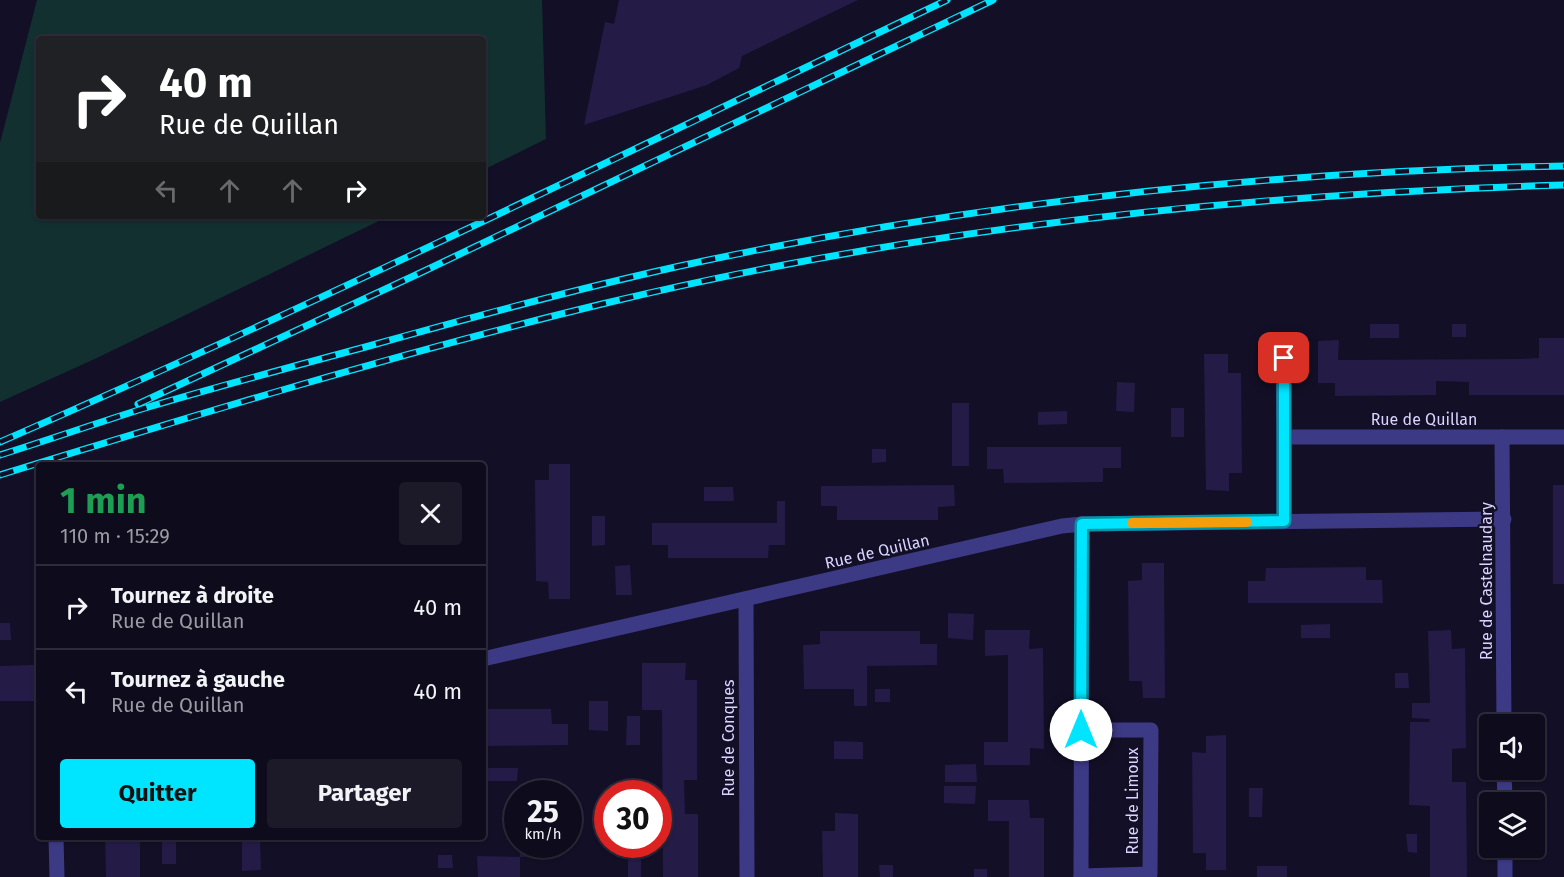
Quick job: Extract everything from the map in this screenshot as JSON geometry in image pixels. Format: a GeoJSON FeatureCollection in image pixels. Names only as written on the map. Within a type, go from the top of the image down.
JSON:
{"type":"FeatureCollection","features":[{"type":"Feature","properties":{"kind":"street"},"geometry":{"type":"LineString","coordinates":[[1284,358],[1284,521]]}},
{"type":"Feature","properties":{"kind":"street","name":"Rue de Quillan"},"geometry":{"type":"LineString","coordinates":[[1284,437],[1564,437]]}},
{"type":"Feature","properties":{"kind":"street","name":"Rue de Castelnaudary"},"geometry":{"type":"LineString","coordinates":[[1502,437],[1504,714]]}},
{"type":"Feature","properties":{"kind":"street","name":"Rue de Quillan"},"geometry":{"type":"LineString","coordinates":[[486,658],[1062,526],[1504,519]]}},
{"type":"Feature","properties":{"kind":"street","name":"Rue de Limoux"},"geometry":{"type":"LineString","coordinates":[[1081,730],[1151,730],[1150,874],[1081,877],[1081,730],[1082,524]]}},
{"type":"Feature","properties":{"kind":"street","name":"Rue de Conques"},"geometry":{"type":"LineString","coordinates":[[746,599],[747,877]]}},
{"type":"Feature","properties":{"kind":"street"},"geometry":{"type":"LineString","coordinates":[[57,840],[57,877]]}},
{"type":"Feature","properties":{"kind":"street"},"geometry":{"type":"LineString","coordinates":[[1505,858],[1505,877]]}},
{"type":"Feature","properties":{"kind":"green space"},"geometry":{"type":"Polygon","coordinates":[[[37,0],[542,0],[546,139],[486,169],[486,36],[36,36],[36,219],[383,219],[99,357],[0,402],[0,143],[37,0]]]}},
{"type":"Feature","properties":{"kind":"building"},"geometry":{"type":"Polygon","coordinates":[[[619,0],[858,0],[742,56],[739,68],[707,85],[584,125],[605,22],[614,24],[619,0]]]}},
{"type":"Feature","properties":{"kind":"building"},"geometry":{"type":"Polygon","coordinates":[[[1370,324],[1399,324],[1399,338],[1370,338],[1370,324]]]}},
{"type":"Feature","properties":{"kind":"building"},"geometry":{"type":"Polygon","coordinates":[[[1452,324],[1466,324],[1466,337],[1452,337],[1452,324]]]}},
{"type":"Feature","properties":{"kind":"building"},"geometry":{"type":"Polygon","coordinates":[[[1539,338],[1564,338],[1564,395],[1469,395],[1469,382],[1436,381],[1436,395],[1335,396],[1335,383],[1318,383],[1318,341],[1339,340],[1338,360],[1519,359],[1539,358],[1539,338]]]}},
{"type":"Feature","properties":{"kind":"building"},"geometry":{"type":"Polygon","coordinates":[[[1204,354],[1228,354],[1228,373],[1241,373],[1242,473],[1229,473],[1229,491],[1206,490],[1204,354]]]}},
{"type":"Feature","properties":{"kind":"building"},"geometry":{"type":"Polygon","coordinates":[[[1117,382],[1135,383],[1134,412],[1116,411],[1117,382]]]}},
{"type":"Feature","properties":{"kind":"building"},"geometry":{"type":"Polygon","coordinates":[[[952,403],[969,403],[969,466],[952,466],[952,403]]]}},
{"type":"Feature","properties":{"kind":"building"},"geometry":{"type":"Polygon","coordinates":[[[1171,408],[1184,408],[1184,437],[1171,437],[1171,408]]]}},
{"type":"Feature","properties":{"kind":"building"},"geometry":{"type":"Polygon","coordinates":[[[1067,411],[1067,424],[1038,425],[1038,412],[1067,411]]]}},
{"type":"Feature","properties":{"kind":"building"},"geometry":{"type":"Polygon","coordinates":[[[987,447],[1121,447],[1121,468],[1103,468],[1103,482],[1004,483],[1003,469],[987,469],[987,447]]]}},
{"type":"Feature","properties":{"kind":"building"},"geometry":{"type":"Polygon","coordinates":[[[872,449],[886,449],[886,462],[872,463],[872,449]]]}},
{"type":"Feature","properties":{"kind":"building"},"geometry":{"type":"Polygon","coordinates":[[[549,464],[570,464],[570,599],[549,599],[548,582],[536,581],[535,480],[549,480],[549,464]]]}},
{"type":"Feature","properties":{"kind":"building"},"geometry":{"type":"Polygon","coordinates":[[[954,485],[955,506],[938,507],[938,520],[837,520],[837,506],[821,506],[821,486],[954,485]]]}},
{"type":"Feature","properties":{"kind":"building"},"geometry":{"type":"Polygon","coordinates":[[[1553,485],[1564,485],[1564,584],[1553,584],[1553,485]]]}},
{"type":"Feature","properties":{"kind":"building"},"geometry":{"type":"Polygon","coordinates":[[[704,487],[733,487],[734,501],[704,501],[704,487]]]}},
{"type":"Feature","properties":{"kind":"building"},"geometry":{"type":"Polygon","coordinates":[[[777,501],[785,501],[785,545],[769,545],[768,558],[668,558],[668,545],[652,545],[652,523],[777,523],[777,501]]]}},
{"type":"Feature","properties":{"kind":"building"},"geometry":{"type":"Polygon","coordinates":[[[592,516],[605,516],[605,545],[592,546],[592,516]]]}},
{"type":"Feature","properties":{"kind":"building"},"geometry":{"type":"Polygon","coordinates":[[[1142,563],[1164,563],[1165,698],[1143,698],[1142,681],[1129,681],[1128,581],[1142,580],[1142,563]]]}},
{"type":"Feature","properties":{"kind":"building"},"geometry":{"type":"Polygon","coordinates":[[[630,565],[632,595],[616,595],[615,566],[630,565]]]}},
{"type":"Feature","properties":{"kind":"building"},"geometry":{"type":"Polygon","coordinates":[[[1366,567],[1366,580],[1382,580],[1383,603],[1248,603],[1248,581],[1265,581],[1266,568],[1366,567]]]}},
{"type":"Feature","properties":{"kind":"building"},"geometry":{"type":"Polygon","coordinates":[[[948,613],[974,614],[973,640],[948,638],[948,613]]]}},
{"type":"Feature","properties":{"kind":"building"},"geometry":{"type":"Polygon","coordinates":[[[0,623],[10,623],[11,640],[0,640],[0,623]]]}},
{"type":"Feature","properties":{"kind":"building"},"geometry":{"type":"Polygon","coordinates":[[[1330,624],[1330,638],[1301,638],[1301,625],[1330,624]]]}},
{"type":"Feature","properties":{"kind":"building"},"geometry":{"type":"Polygon","coordinates":[[[985,630],[1030,630],[1029,649],[1043,648],[1044,749],[1030,748],[1030,765],[984,765],[984,742],[1008,742],[1008,655],[985,656],[985,630]]]}},
{"type":"Feature","properties":{"kind":"building"},"geometry":{"type":"Polygon","coordinates":[[[1451,630],[1452,649],[1465,648],[1466,748],[1452,749],[1452,782],[1466,782],[1467,877],[1430,877],[1430,806],[1409,805],[1410,722],[1429,722],[1430,719],[1412,718],[1412,703],[1430,703],[1428,631],[1451,630]]]}},
{"type":"Feature","properties":{"kind":"building"},"geometry":{"type":"Polygon","coordinates":[[[820,631],[920,631],[920,644],[937,644],[937,665],[867,666],[867,706],[854,706],[854,689],[804,689],[803,645],[820,644],[820,631]]]}},
{"type":"Feature","properties":{"kind":"building"},"geometry":{"type":"Polygon","coordinates":[[[642,663],[686,663],[685,680],[697,680],[697,780],[684,780],[685,814],[698,814],[698,877],[663,877],[663,858],[672,858],[672,780],[662,780],[662,710],[642,710],[642,663]]]}},
{"type":"Feature","properties":{"kind":"building"},"geometry":{"type":"Polygon","coordinates":[[[36,665],[36,701],[0,701],[0,666],[36,665]]]}},
{"type":"Feature","properties":{"kind":"building"},"geometry":{"type":"Polygon","coordinates":[[[1395,673],[1408,673],[1409,688],[1395,688],[1395,673]]]}},
{"type":"Feature","properties":{"kind":"building"},"geometry":{"type":"Polygon","coordinates":[[[875,689],[890,689],[890,702],[875,702],[875,689]]]}},
{"type":"Feature","properties":{"kind":"building"},"geometry":{"type":"Polygon","coordinates":[[[589,701],[608,701],[608,731],[589,730],[589,701]]]}},
{"type":"Feature","properties":{"kind":"building"},"geometry":{"type":"Polygon","coordinates":[[[486,709],[551,709],[552,724],[568,724],[568,745],[486,746],[486,709]]]}},
{"type":"Feature","properties":{"kind":"building"},"geometry":{"type":"Polygon","coordinates":[[[627,716],[640,716],[640,745],[626,745],[627,716]]]}},
{"type":"Feature","properties":{"kind":"building"},"geometry":{"type":"Polygon","coordinates":[[[1226,735],[1226,870],[1206,870],[1206,853],[1193,853],[1192,752],[1206,753],[1206,736],[1226,735]]]}},
{"type":"Feature","properties":{"kind":"building"},"geometry":{"type":"Polygon","coordinates":[[[834,741],[863,742],[863,759],[834,759],[834,741]]]}},
{"type":"Feature","properties":{"kind":"building"},"geometry":{"type":"Polygon","coordinates":[[[976,764],[977,782],[945,782],[945,765],[976,764]]]}},
{"type":"Feature","properties":{"kind":"building"},"geometry":{"type":"Polygon","coordinates":[[[488,768],[518,768],[517,780],[488,781],[488,768]]]}},
{"type":"Feature","properties":{"kind":"building"},"geometry":{"type":"Polygon","coordinates":[[[944,786],[976,786],[975,804],[944,803],[944,786]]]}},
{"type":"Feature","properties":{"kind":"building"},"geometry":{"type":"Polygon","coordinates":[[[1249,788],[1263,788],[1262,817],[1249,817],[1249,788]]]}},
{"type":"Feature","properties":{"kind":"building"},"geometry":{"type":"Polygon","coordinates":[[[988,800],[1029,800],[1030,818],[1044,818],[1044,877],[1009,877],[1009,821],[988,821],[988,800]]]}},
{"type":"Feature","properties":{"kind":"building"},"geometry":{"type":"Polygon","coordinates":[[[835,813],[858,814],[858,877],[823,877],[822,831],[835,831],[835,813]]]}},
{"type":"Feature","properties":{"kind":"building"},"geometry":{"type":"Polygon","coordinates":[[[1406,834],[1417,834],[1417,853],[1408,852],[1406,834]]]}},
{"type":"Feature","properties":{"kind":"building"},"geometry":{"type":"Polygon","coordinates":[[[105,840],[140,840],[140,877],[106,877],[105,840]]]}},
{"type":"Feature","properties":{"kind":"building"},"geometry":{"type":"Polygon","coordinates":[[[162,840],[176,840],[176,864],[162,864],[162,840]]]}},
{"type":"Feature","properties":{"kind":"building"},"geometry":{"type":"Polygon","coordinates":[[[242,840],[260,840],[261,870],[242,871],[242,840]]]}},
{"type":"Feature","properties":{"kind":"building"},"geometry":{"type":"Polygon","coordinates":[[[438,855],[452,855],[453,868],[438,868],[438,855]]]}},
{"type":"Feature","properties":{"kind":"building"},"geometry":{"type":"Polygon","coordinates":[[[477,856],[520,858],[520,877],[478,877],[477,856]]]}},
{"type":"Feature","properties":{"kind":"building"},"geometry":{"type":"Polygon","coordinates":[[[628,858],[641,858],[641,877],[628,877],[628,858]]]}},
{"type":"Feature","properties":{"kind":"building"},"geometry":{"type":"Polygon","coordinates":[[[879,865],[893,865],[893,877],[880,877],[879,865]]]}},
{"type":"Feature","properties":{"kind":"building"},"geometry":{"type":"Polygon","coordinates":[[[1257,866],[1287,866],[1287,877],[1257,877],[1257,866]]]}},
{"type":"Feature","properties":{"kind":"building"},"geometry":{"type":"Polygon","coordinates":[[[974,869],[987,869],[987,877],[974,877],[974,869]]]}},
{"type":"Feature","properties":{"kind":"railway"},"geometry":{"type":"LineString","coordinates":[[0,442],[357,281],[947,0]]}},
{"type":"Feature","properties":{"kind":"railway"},"geometry":{"type":"LineString","coordinates":[[138,404],[420,273],[993,0]]}},
{"type":"Feature","properties":{"kind":"railway"},"geometry":{"type":"LineString","coordinates":[[0,455],[173,400],[485,314],[680,266],[789,244],[899,224],[1120,194],[1342,175],[1564,166]]}},
{"type":"Feature","properties":{"kind":"railway"},"geometry":{"type":"LineString","coordinates":[[42,462],[300,385],[526,323],[721,277],[840,255],[960,235],[1080,219],[1201,207],[1322,197],[1564,185]]}},
{"type":"Feature","properties":{"kind":"railway"},"geometry":{"type":"LineString","coordinates":[[0,475],[36,464]]}},
{"type":"Feature","properties":{"kind":"slow traffic"},"geometry":{"type":"LineString","coordinates":[[1132,523],[1247,522]]}},
{"type":"Feature","properties":{"kind":"route"},"geometry":{"type":"LineString","coordinates":[[1081,730],[1082,524],[1284,521],[1284,358]]}}]}
